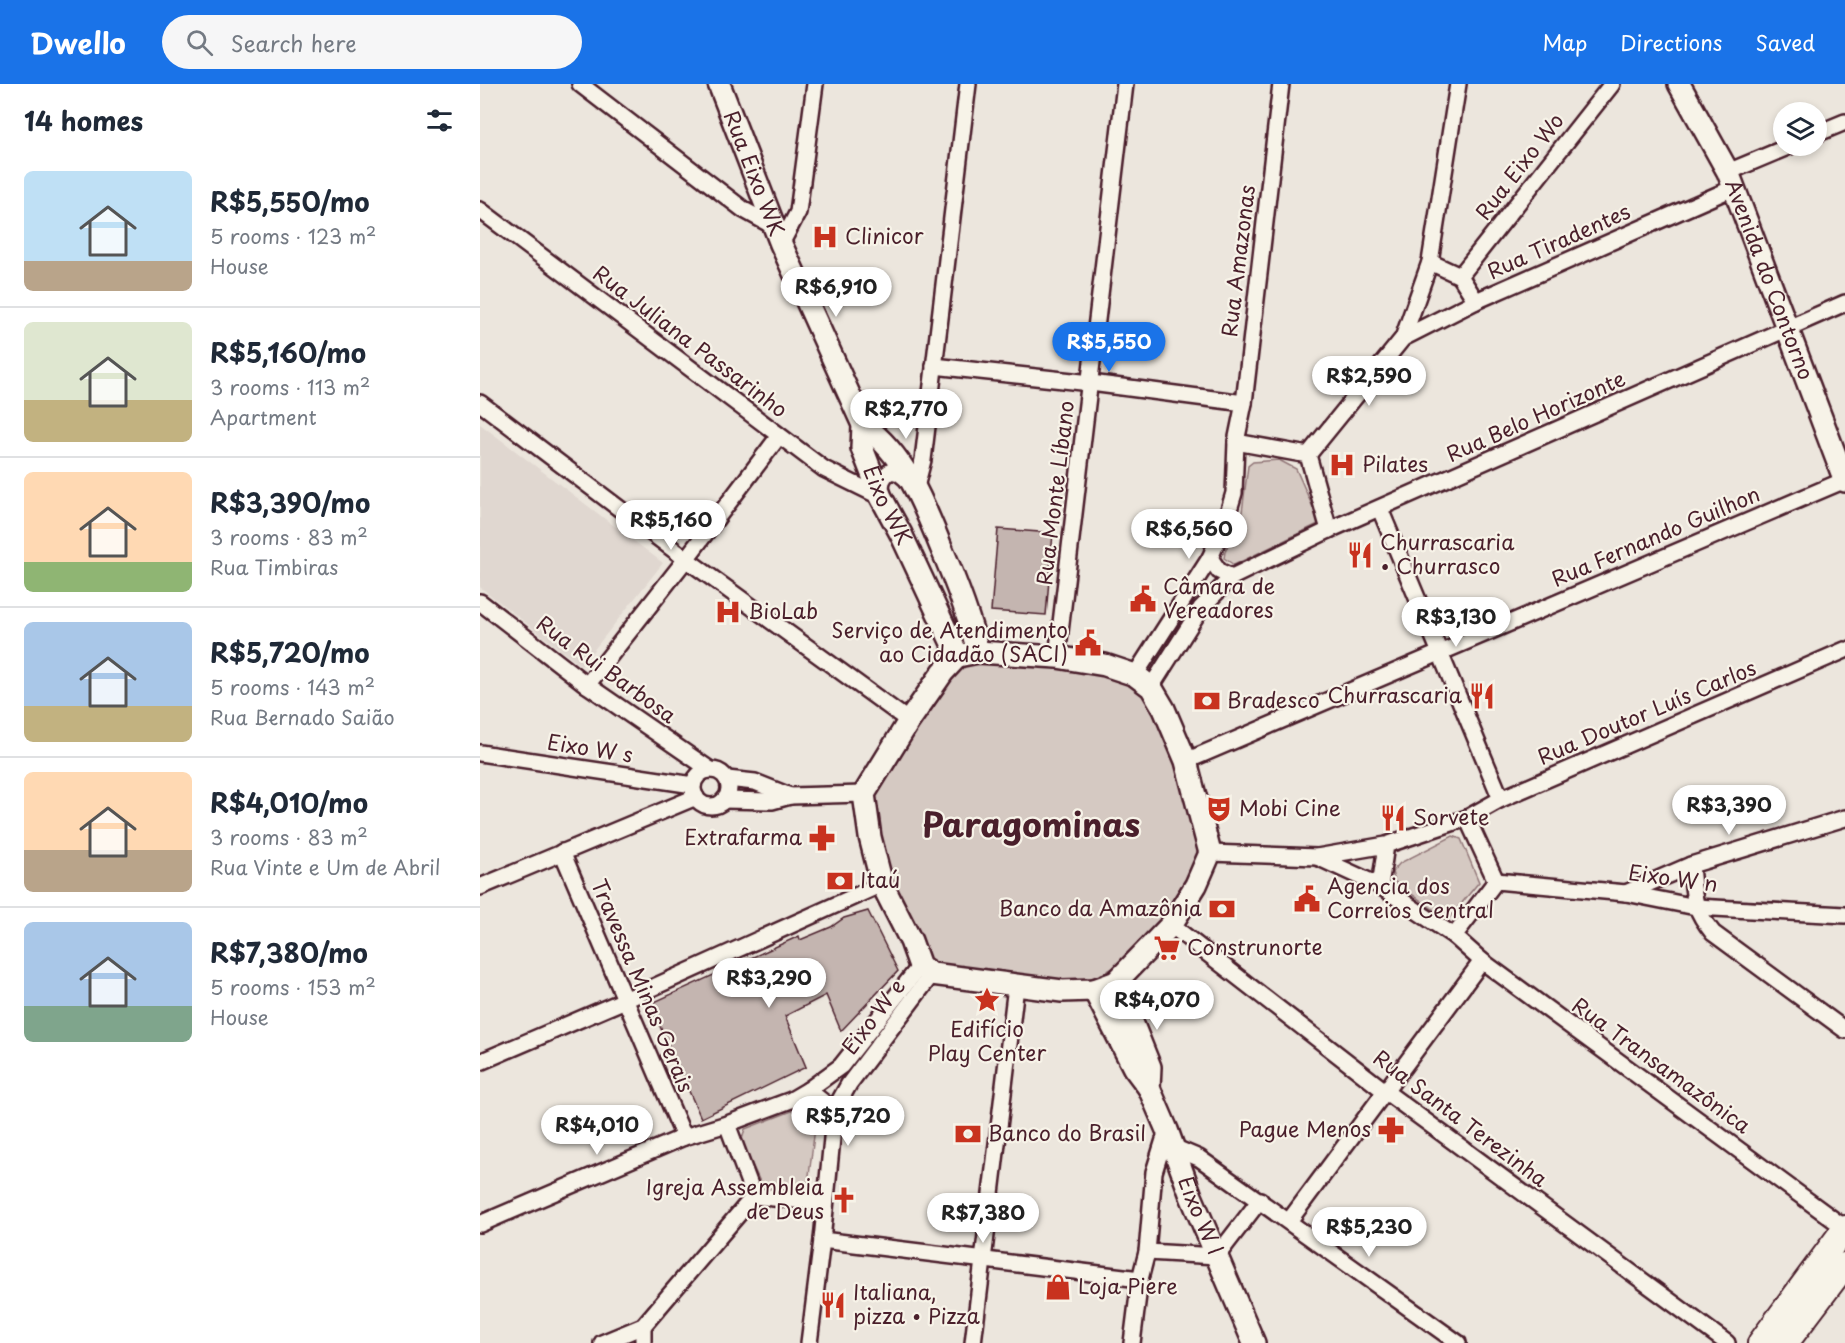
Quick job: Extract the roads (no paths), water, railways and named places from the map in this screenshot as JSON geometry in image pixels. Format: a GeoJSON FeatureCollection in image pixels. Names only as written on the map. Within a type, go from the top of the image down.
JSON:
{"type":"FeatureCollection","features":[{"type":"Feature","properties":{"kind":"main road"},"geometry":{"type":"LineString","coordinates":[[1760,1343],[1845,1228]]}},
{"type":"Feature","properties":{"kind":"main road"},"geometry":{"type":"LineString","coordinates":[[1786,1343],[1845,1264]]}},
{"type":"Feature","properties":{"kind":"street"},"geometry":{"type":"LineString","coordinates":[[580,84],[777,235],[798,213],[815,84]]}},
{"type":"Feature","properties":{"kind":"street","name":"Rua Eixo WK"},"geometry":{"type":"LineString","coordinates":[[719,84],[777,235],[863,425]]}},
{"type":"Feature","properties":{"kind":"street"},"geometry":{"type":"LineString","coordinates":[[916,487],[922,460],[968,84]]}},
{"type":"Feature","properties":{"kind":"street","name":"Rua Monte Líbano"},"geometry":{"type":"LineString","coordinates":[[1057,657],[1125,84]]}},
{"type":"Feature","properties":{"kind":"street","name":"Rua Amazonas"},"geometry":{"type":"LineString","coordinates":[[1143,681],[1210,558],[1225,523],[1234,493],[1236,442],[1244,403],[1281,84]]}},
{"type":"Feature","properties":{"kind":"street"},"geometry":{"type":"LineString","coordinates":[[1308,455],[1403,338],[1430,262],[1458,84]]}},
{"type":"Feature","properties":{"kind":"street","name":"Rua Eixo Wo"},"geometry":{"type":"LineString","coordinates":[[1460,276],[1612,84]]}},
{"type":"Feature","properties":{"kind":"street","name":"Avenida do Contorno"},"geometry":{"type":"LineString","coordinates":[[1679,84],[1730,180],[1845,480]]}},
{"type":"Feature","properties":{"kind":"street"},"geometry":{"type":"LineString","coordinates":[[1827,129],[1845,122]]}},
{"type":"Feature","properties":{"kind":"street","name":"Rua Tiradentes"},"geometry":{"type":"LineString","coordinates":[[1403,338],[1730,180],[1773,156]]}},
{"type":"Feature","properties":{"kind":"street","name":"Rua Juliana Passarinho"},"geometry":{"type":"LineString","coordinates":[[480,210],[824,469],[880,497]]}},
{"type":"Feature","properties":{"kind":"street"},"geometry":{"type":"LineString","coordinates":[[1430,262],[1460,276],[1476,301]]}},
{"type":"Feature","properties":{"kind":"street","name":"Rua Belo Horizonte"},"geometry":{"type":"LineString","coordinates":[[1143,681],[1201,608],[1232,578],[1329,530],[1845,303]]}},
{"type":"Feature","properties":{"kind":"street"},"geometry":{"type":"LineString","coordinates":[[934,366],[1244,403]]}},
{"type":"Feature","properties":{"kind":"street"},"geometry":{"type":"LineString","coordinates":[[480,403],[686,559],[909,721]]}},
{"type":"Feature","properties":{"kind":"street","name":"Eixo WK"},"geometry":{"type":"LineString","coordinates":[[863,425],[879,436],[916,487]]}},
{"type":"Feature","properties":{"kind":"street","name":"Eixo WK"},"geometry":{"type":"LineString","coordinates":[[863,425],[862,448],[880,497],[968,654]]}},
{"type":"Feature","properties":{"kind":"street"},"geometry":{"type":"LineString","coordinates":[[586,685],[686,559],[779,436]]}},
{"type":"Feature","properties":{"kind":"street"},"geometry":{"type":"LineString","coordinates":[[1236,442],[1308,455]]}},
{"type":"Feature","properties":{"kind":"street"},"geometry":{"type":"LineString","coordinates":[[1308,455],[1329,530]]}},
{"type":"Feature","properties":{"kind":"street"},"geometry":{"type":"LineString","coordinates":[[880,497],[881,482],[885,474],[891,471],[899,473],[916,487],[966,607],[968,654]]}},
{"type":"Feature","properties":{"kind":"street","name":"Rua Fernando Guilhon"},"geometry":{"type":"LineString","coordinates":[[1186,761],[1845,480]]}},
{"type":"Feature","properties":{"kind":"street"},"geometry":{"type":"LineString","coordinates":[[1380,509],[1501,799]]}},
{"type":"Feature","properties":{"kind":"street"},"geometry":{"type":"LineString","coordinates":[[1210,558],[1219,571],[1232,578]]}},
{"type":"Feature","properties":{"kind":"street","name":"Rua Rui Barbosa"},"geometry":{"type":"LineString","coordinates":[[480,602],[586,685],[709,770]]}},
{"type":"Feature","properties":{"kind":"street","name":"Rua Doutor Luís Carlos"},"geometry":{"type":"LineString","coordinates":[[1317,857],[1386,845],[1467,819],[1501,799],[1845,650]]}},
{"type":"Feature","properties":{"kind":"street"},"geometry":{"type":"LineString","coordinates":[[968,654],[1057,657],[1105,665],[1143,681],[1164,709],[1186,761],[1210,853],[1196,885],[1171,926],[1116,982],[1094,990],[1062,991],[1016,986],[926,970],[882,884],[870,837],[864,794],[909,721],[943,672],[968,654]]}},
{"type":"Feature","properties":{"kind":"street","name":"Eixo W s"},"geometry":{"type":"LineString","coordinates":[[480,753],[694,791],[704,804],[715,806],[724,800],[772,801],[790,796],[864,794]]}},
{"type":"Feature","properties":{"kind":"street"},"geometry":{"type":"LineString","coordinates":[[480,887],[694,791],[696,778],[701,772],[709,770]]}},
{"type":"Feature","properties":{"kind":"street","name":"Eixo W s"},"geometry":{"type":"LineString","coordinates":[[709,770],[720,771],[727,779],[756,782],[790,796]]}},
{"type":"Feature","properties":{"kind":"street"},"geometry":{"type":"LineString","coordinates":[[724,800],[729,790],[727,779]]}},
{"type":"Feature","properties":{"kind":"street"},"geometry":{"type":"LineString","coordinates":[[1626,893],[1691,865],[1845,818]]}},
{"type":"Feature","properties":{"kind":"street"},"geometry":{"type":"LineString","coordinates":[[1454,936],[1496,881],[1467,819]]}},
{"type":"Feature","properties":{"kind":"street"},"geometry":{"type":"LineString","coordinates":[[1380,886],[1386,845]]}},
{"type":"Feature","properties":{"kind":"street","name":"Travessa Minas Gerais"},"geometry":{"type":"LineString","coordinates":[[562,852],[684,1137]]}},
{"type":"Feature","properties":{"kind":"street"},"geometry":{"type":"LineString","coordinates":[[1210,853],[1317,857]]}},
{"type":"Feature","properties":{"kind":"street","name":"Rua Transamazônica"},"geometry":{"type":"LineString","coordinates":[[1317,857],[1380,886],[1454,936],[1482,961],[1845,1228]]}},
{"type":"Feature","properties":{"kind":"street"},"geometry":{"type":"LineString","coordinates":[[1691,865],[1696,907],[1713,933],[1845,1030]]}},
{"type":"Feature","properties":{"kind":"street","name":"Eixo W n"},"geometry":{"type":"LineString","coordinates":[[1496,881],[1626,893],[1696,907],[1845,915]]}},
{"type":"Feature","properties":{"kind":"street"},"geometry":{"type":"LineString","coordinates":[[480,1062],[625,1000],[882,884]]}},
{"type":"Feature","properties":{"kind":"street","name":"Rua Santa Terezinha"},"geometry":{"type":"LineString","coordinates":[[1171,926],[1386,1092],[1727,1343]]}},
{"type":"Feature","properties":{"kind":"street"},"geometry":{"type":"LineString","coordinates":[[1289,1221],[1482,961]]}},
{"type":"Feature","properties":{"kind":"street","name":"Eixo W e"},"geometry":{"type":"LineString","coordinates":[[480,1224],[684,1137],[791,1100],[841,1066],[926,970]]}},
{"type":"Feature","properties":{"kind":"street","name":"Eixo W e"},"geometry":{"type":"LineString","coordinates":[[808,1343],[836,1112],[849,1084],[926,970]]}},
{"type":"Feature","properties":{"kind":"street","name":"Eixo W l"},"geometry":{"type":"LineString","coordinates":[[1116,982],[1150,1067],[1149,1088]]}},
{"type":"Feature","properties":{"kind":"street"},"geometry":{"type":"LineString","coordinates":[[973,1343],[1016,986]]}},
{"type":"Feature","properties":{"kind":"street","name":"Eixo W l"},"geometry":{"type":"LineString","coordinates":[[1094,990],[1134,1068],[1149,1088],[1191,1196],[1254,1343]]}},
{"type":"Feature","properties":{"kind":"street"},"geometry":{"type":"LineString","coordinates":[[808,1090],[836,1112]]}},
{"type":"Feature","properties":{"kind":"street"},"geometry":{"type":"LineString","coordinates":[[727,1124],[754,1196]]}},
{"type":"Feature","properties":{"kind":"street"},"geometry":{"type":"LineString","coordinates":[[1132,1343],[1140,1280],[1147,1251],[1154,1172],[1170,1138],[1458,1343]]}},
{"type":"Feature","properties":{"kind":"street"},"geometry":{"type":"LineString","coordinates":[[754,1196],[825,1203]]}},
{"type":"Feature","properties":{"kind":"street"},"geometry":{"type":"LineString","coordinates":[[602,1343],[643,1326],[754,1196]]}},
{"type":"Feature","properties":{"kind":"street"},"geometry":{"type":"LineString","coordinates":[[1147,1251],[1217,1256],[1260,1200]]}},
{"type":"Feature","properties":{"kind":"street"},"geometry":{"type":"LineString","coordinates":[[822,1240],[1140,1280]]}},
{"type":"Feature","properties":{"kind":"street"},"geometry":{"type":"LineString","coordinates":[[643,1326],[643,1343]]}},
{"type":"Feature","properties":{"kind":"place","name":"Clinicor"},"geometry":{"type":"Point","coordinates":[825,237]}},
{"type":"Feature","properties":{"kind":"place","name":"Pilates"},"geometry":{"type":"Point","coordinates":[1342,465]}},
{"type":"Feature","properties":{"kind":"place","name":"Churrascaria • Churrasco"},"geometry":{"type":"Point","coordinates":[1360,555]}},
{"type":"Feature","properties":{"kind":"place","name":"Câmara de Vereadores"},"geometry":{"type":"Point","coordinates":[1143,599]}},
{"type":"Feature","properties":{"kind":"place","name":"BioLab"},"geometry":{"type":"Point","coordinates":[728,612]}},
{"type":"Feature","properties":{"kind":"place","name":"Serviço de Atendimento ao Cidadão (SACI)"},"geometry":{"type":"Point","coordinates":[1088,643]}},
{"type":"Feature","properties":{"kind":"place","name":"Churrascaria"},"geometry":{"type":"Point","coordinates":[1482,696]}},
{"type":"Feature","properties":{"kind":"place","name":"Bradesco"},"geometry":{"type":"Point","coordinates":[1207,701]}},
{"type":"Feature","properties":{"kind":"place","name":"Mobi Cine"},"geometry":{"type":"Point","coordinates":[1219,809]}},
{"type":"Feature","properties":{"kind":"place","name":"Sorvete"},"geometry":{"type":"Point","coordinates":[1393,818]}},
{"type":"Feature","properties":{"kind":"place","name":"Extrafarma"},"geometry":{"type":"Point","coordinates":[822,838]}},
{"type":"Feature","properties":{"kind":"place","name":"Itaú"},"geometry":{"type":"Point","coordinates":[840,881]}},
{"type":"Feature","properties":{"kind":"place","name":"Agencia dos Correios Central"},"geometry":{"type":"Point","coordinates":[1307,899]}},
{"type":"Feature","properties":{"kind":"place","name":"Banco da Amazônia"},"geometry":{"type":"Point","coordinates":[1222,909]}},
{"type":"Feature","properties":{"kind":"place","name":"Construnorte"},"geometry":{"type":"Point","coordinates":[1167,948]}},
{"type":"Feature","properties":{"kind":"place","name":"Edifício Play Center"},"geometry":{"type":"Point","coordinates":[987,1000]}},
{"type":"Feature","properties":{"kind":"place","name":"Pague Menos"},"geometry":{"type":"Point","coordinates":[1391,1130]}},
{"type":"Feature","properties":{"kind":"place","name":"Banco do Brasil"},"geometry":{"type":"Point","coordinates":[968,1134]}},
{"type":"Feature","properties":{"kind":"place","name":"Igreja Assembleia de Deus"},"geometry":{"type":"Point","coordinates":[844,1200]}},
{"type":"Feature","properties":{"kind":"place","name":"Loja Piere"},"geometry":{"type":"Point","coordinates":[1058,1287]}},
{"type":"Feature","properties":{"kind":"place","name":"Italiana, pizza • Pizza"},"geometry":{"type":"Point","coordinates":[833,1305]}},
{"type":"Feature","properties":{"kind":"district","name":"Paragominas"},"geometry":{"type":"Point","coordinates":[1031,825]}}]}
